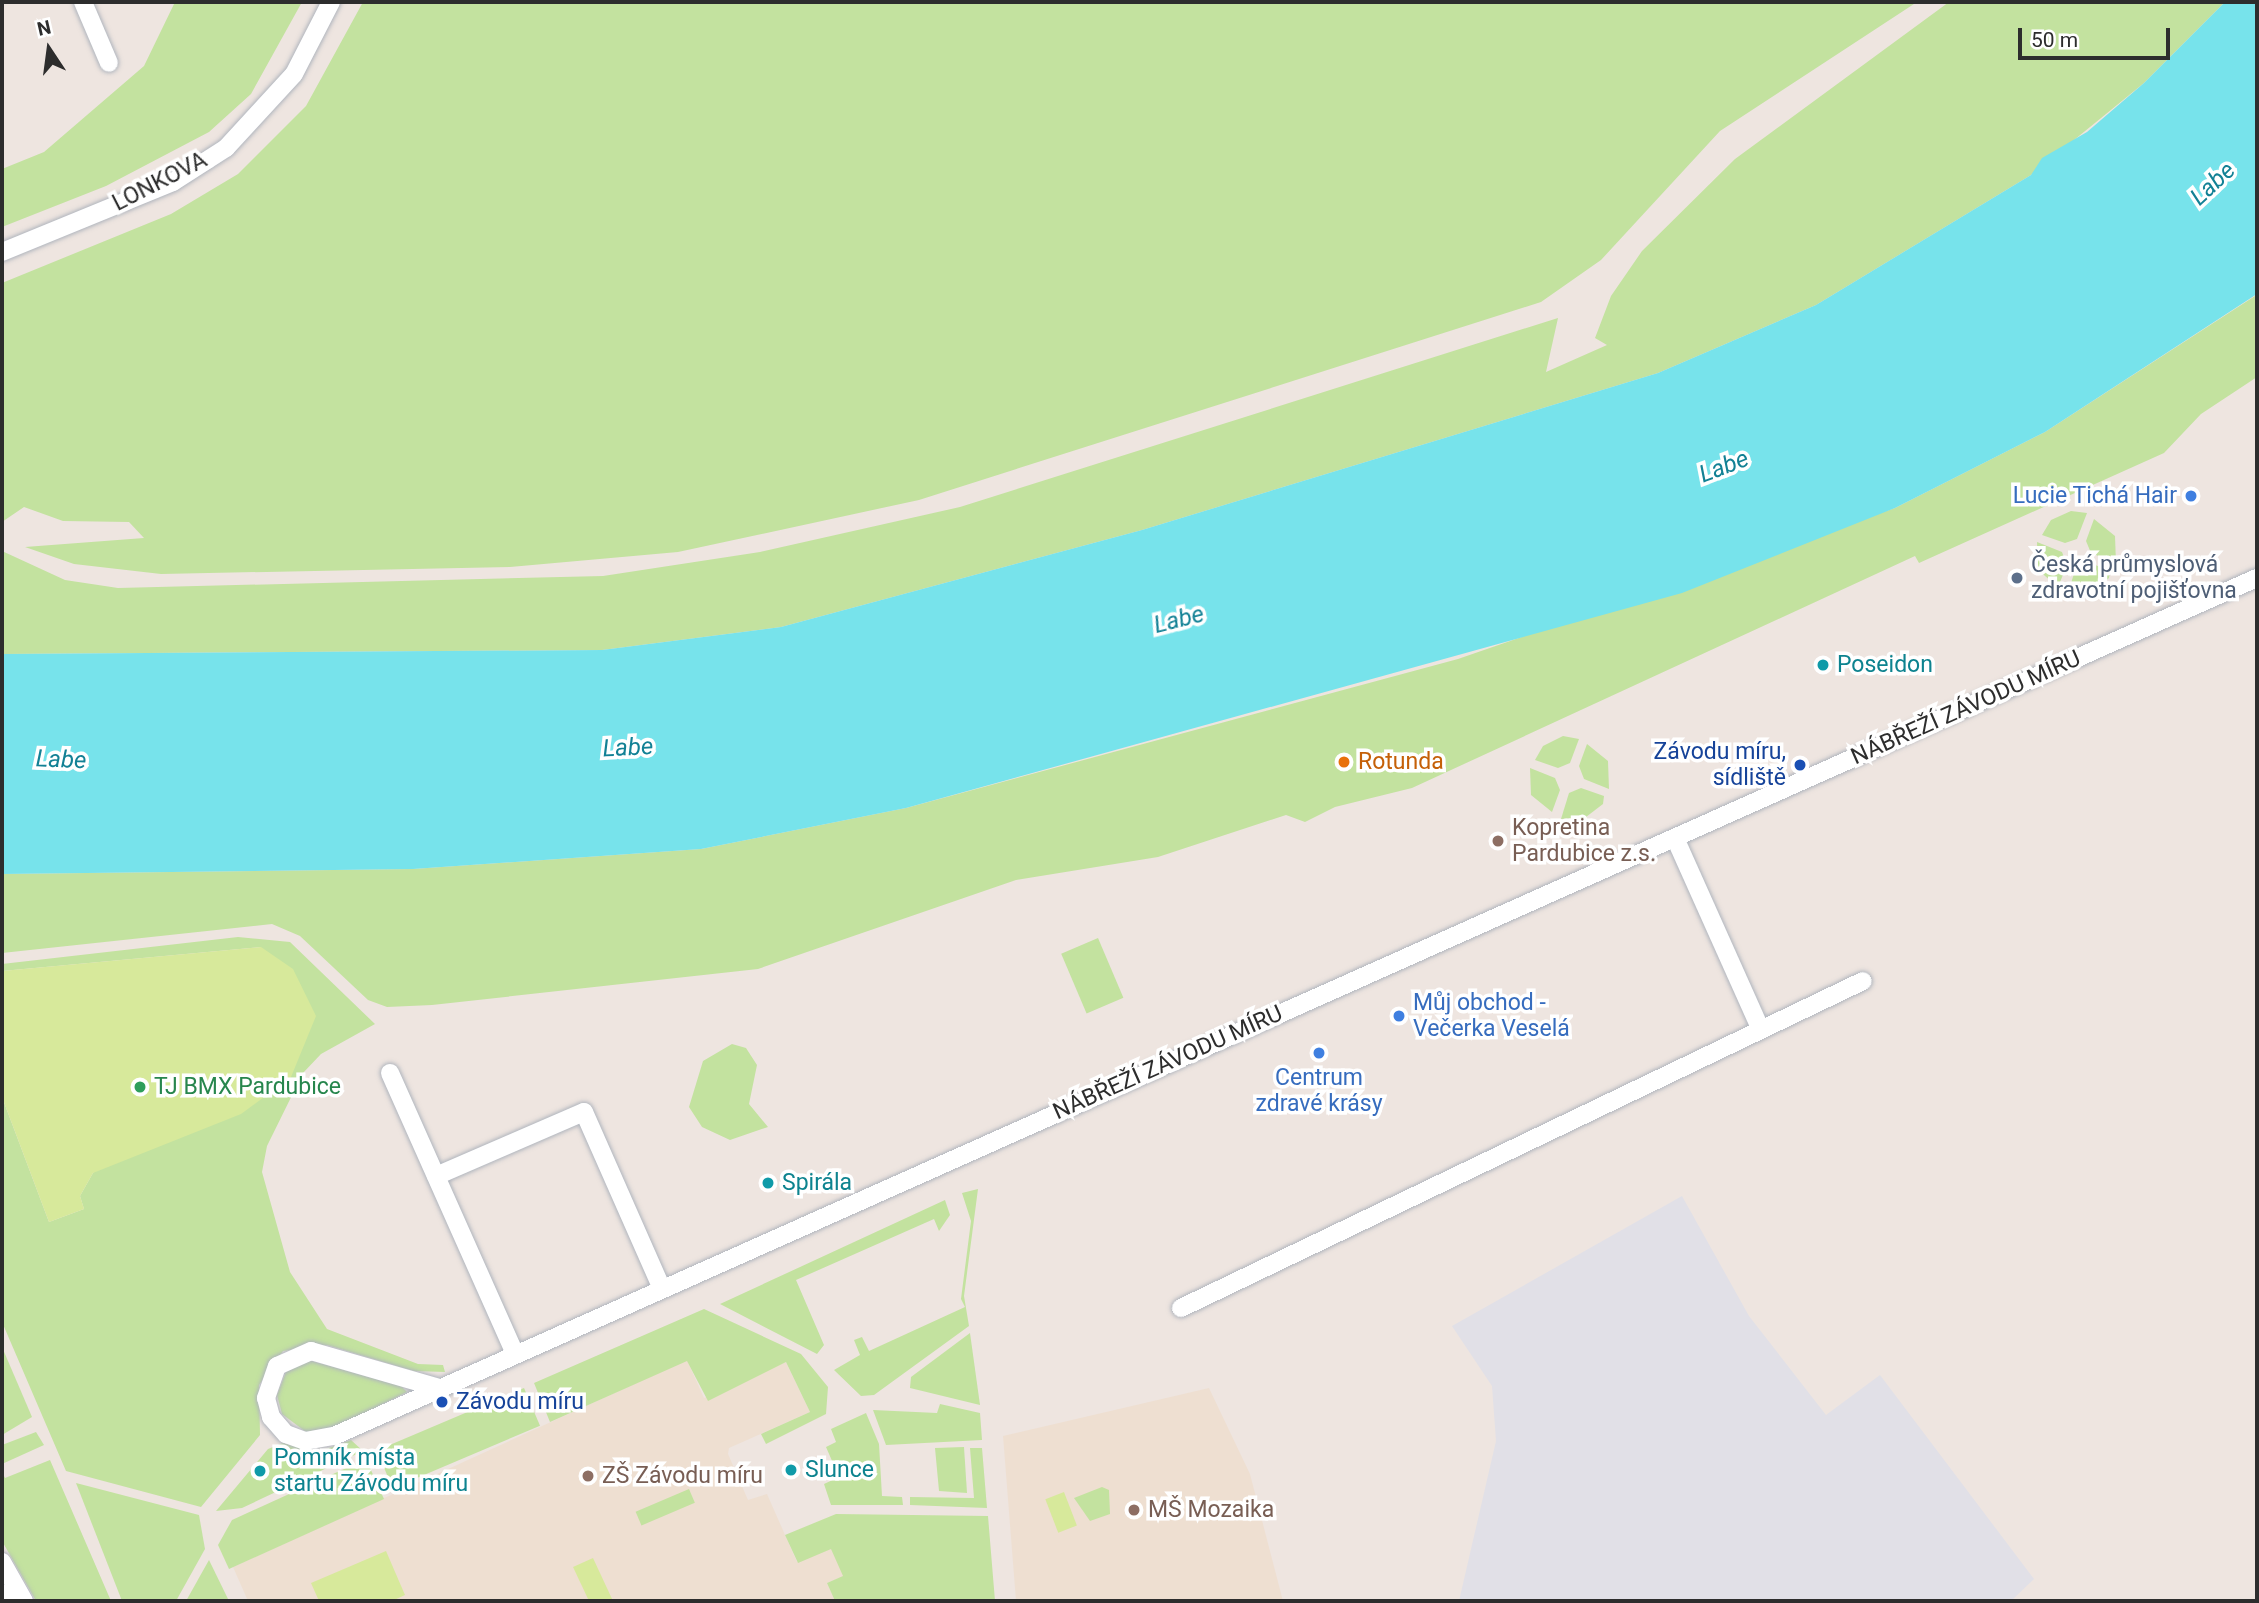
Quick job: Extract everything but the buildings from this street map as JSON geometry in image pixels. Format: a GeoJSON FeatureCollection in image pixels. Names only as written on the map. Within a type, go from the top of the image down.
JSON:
{"type":"FeatureCollection","features":[{"type":"Feature","properties":{"kind":"street"},"geometry":{"type":"LineString","coordinates":[[83,2],[108,63]]}},
{"type":"Feature","properties":{"kind":"street","name":"LONKOVA"},"geometry":{"type":"LineString","coordinates":[[2,251],[173,182],[226,148],[294,74],[331,2]]}},
{"type":"Feature","properties":{"kind":"street","name":"NÁBŘEŽÍ ZÁVODU MÍRU"},"geometry":{"type":"LineString","coordinates":[[439,1388],[311,1351],[277,1366],[266,1398],[282,1431],[316,1441],[439,1388],[662,1289],[2257,578]]}},
{"type":"Feature","properties":{"kind":"street"},"geometry":{"type":"LineString","coordinates":[[1675,838],[1761,1030]]}},
{"type":"Feature","properties":{"kind":"street"},"geometry":{"type":"LineString","coordinates":[[1181,1308],[1863,981]]}},
{"type":"Feature","properties":{"kind":"street"},"geometry":{"type":"LineString","coordinates":[[390,1073],[515,1354]]}},
{"type":"Feature","properties":{"kind":"street"},"geometry":{"type":"LineString","coordinates":[[436,1176],[584,1112],[662,1289]]}},
{"type":"Feature","properties":{"kind":"street"},"geometry":{"type":"LineString","coordinates":[[2,1562],[24,1601]]}},
{"type":"Feature","properties":{"kind":"street"},"geometry":{"type":"LineString","coordinates":[[2,1593],[9,1601]]}},
{"type":"Feature","properties":{"kind":"shaded area"},"geometry":{"type":"Polygon","coordinates":[[[1682,1196],[1749,1316],[1826,1415],[1880,1375],[2034,1579],[2011,1601],[1459,1601],[1496,1441],[1492,1386],[1452,1326],[1682,1196]]]}},
{"type":"Feature","properties":{"kind":"shaded area","name":"ZŠ Závodu míru"},"geometry":{"type":"Polygon","coordinates":[[[687,1360],[704,1398],[786,1362],[810,1412],[729,1448],[728,1454],[748,1500],[767,1494],[797,1562],[831,1548],[844,1576],[827,1583],[835,1601],[248,1601],[233,1567],[687,1360]]]}},
{"type":"Feature","properties":{"kind":"shaded area","name":"MŠ Mozaika"},"geometry":{"type":"Polygon","coordinates":[[[1209,1388],[1250,1474],[1283,1601],[1016,1601],[1003,1436],[1209,1388]]]}},
{"type":"Feature","properties":{"kind":"green space"},"geometry":{"type":"Polygon","coordinates":[[[175,2],[302,2],[251,94],[209,132],[106,186],[2,227],[2,169],[44,152],[144,66],[175,2]]]}},
{"type":"Feature","properties":{"kind":"green space"},"geometry":{"type":"Polygon","coordinates":[[[363,2],[1917,2],[1720,131],[1601,260],[1541,302],[919,500],[678,552],[510,567],[161,574],[74,564],[25,547],[144,538],[129,522],[63,521],[24,507],[2,522],[2,283],[171,214],[238,174],[306,106],[363,2]]]}},
{"type":"Feature","properties":{"kind":"green space"},"geometry":{"type":"Polygon","coordinates":[[[1949,2],[2225,2],[2144,83],[2031,175],[1816,305],[1658,373],[1142,530],[781,627],[602,650],[2,654],[2,551],[65,580],[118,588],[603,576],[760,552],[960,507],[1558,318],[1546,372],[1607,345],[1595,338],[1611,296],[1642,251],[1735,159],[1949,2]]]}},
{"type":"Feature","properties":{"kind":"green space"},"geometry":{"type":"Polygon","coordinates":[[[2255,296],[2257,377],[2201,414],[2164,453],[1919,563],[1915,556],[1412,788],[1335,807],[1305,822],[1286,815],[1158,857],[1016,880],[758,969],[432,1005],[387,1007],[368,1000],[300,936],[272,924],[2,953],[2,874],[413,869],[701,849],[906,808],[1458,659],[1895,508],[2045,432],[2255,296]]]}},
{"type":"Feature","properties":{"kind":"green space"},"geometry":{"type":"Polygon","coordinates":[[[2071,511],[2087,513],[2077,539],[2065,543],[2042,535],[2051,520],[2071,511]]]}},
{"type":"Feature","properties":{"kind":"green space"},"geometry":{"type":"Polygon","coordinates":[[[2094,519],[2115,536],[2116,563],[2091,553],[2086,541],[2094,519]]]}},
{"type":"Feature","properties":{"kind":"green space"},"geometry":{"type":"Polygon","coordinates":[[[2037,542],[2062,552],[2067,565],[2058,587],[2038,570],[2037,542]]]}},
{"type":"Feature","properties":{"kind":"green space"},"geometry":{"type":"Polygon","coordinates":[[[2088,562],[2110,571],[2109,578],[2093,591],[2068,593],[2076,567],[2088,562]]]}},
{"type":"Feature","properties":{"kind":"green space"},"geometry":{"type":"Polygon","coordinates":[[[1563,736],[1579,739],[1570,763],[1558,768],[1535,760],[1543,746],[1563,736]]]}},
{"type":"Feature","properties":{"kind":"green space"},"geometry":{"type":"Polygon","coordinates":[[[1587,744],[1608,761],[1609,789],[1584,779],[1579,766],[1587,744]]]}},
{"type":"Feature","properties":{"kind":"green space"},"geometry":{"type":"Polygon","coordinates":[[[1530,768],[1555,778],[1560,790],[1552,812],[1531,795],[1530,768]]]}},
{"type":"Feature","properties":{"kind":"green space"},"geometry":{"type":"Polygon","coordinates":[[[1581,788],[1604,796],[1603,804],[1586,817],[1561,819],[1569,793],[1581,788]]]}},
{"type":"Feature","properties":{"kind":"green space"},"geometry":{"type":"Polygon","coordinates":[[[238,937],[290,942],[375,1024],[321,1054],[303,1073],[267,1146],[262,1172],[290,1272],[327,1329],[418,1364],[443,1365],[445,1372],[414,1371],[327,1345],[283,1351],[259,1385],[260,1435],[201,1507],[66,1471],[2,1322],[2,1097],[49,1222],[84,1209],[80,1196],[93,1173],[261,947],[2,971],[2,964],[238,937]]]}},
{"type":"Feature","properties":{"kind":"green space"},"geometry":{"type":"Polygon","coordinates":[[[1098,938],[1123,998],[1087,1013],[1061,954],[1098,938]]]}},
{"type":"Feature","properties":{"kind":"green space","name":"TJ BMX Pardubice"},"geometry":{"type":"Polygon","coordinates":[[[261,947],[293,969],[316,1016],[291,1077],[241,1114],[93,1173],[80,1196],[84,1209],[49,1222],[2,1097],[2,971],[261,947]]]}},
{"type":"Feature","properties":{"kind":"green space"},"geometry":{"type":"Polygon","coordinates":[[[732,1044],[746,1048],[757,1065],[749,1104],[768,1127],[730,1140],[702,1127],[689,1107],[703,1061],[732,1044]]]}},
{"type":"Feature","properties":{"kind":"green space"},"geometry":{"type":"Polygon","coordinates":[[[978,1189],[964,1296],[969,1326],[874,1395],[861,1396],[834,1370],[860,1355],[854,1340],[862,1337],[869,1351],[965,1307],[961,1299],[971,1221],[962,1193],[978,1189]]]}},
{"type":"Feature","properties":{"kind":"green space"},"geometry":{"type":"Polygon","coordinates":[[[945,1200],[950,1215],[939,1231],[934,1219],[796,1280],[824,1345],[817,1354],[720,1304],[945,1200]]]}},
{"type":"Feature","properties":{"kind":"green space"},"geometry":{"type":"Polygon","coordinates":[[[704,1309],[801,1354],[828,1387],[826,1414],[766,1444],[761,1434],[810,1412],[786,1362],[708,1401],[687,1361],[550,1422],[534,1383],[704,1309]]]}},
{"type":"Feature","properties":{"kind":"green space"},"geometry":{"type":"Polygon","coordinates":[[[970,1333],[980,1405],[910,1388],[911,1377],[970,1333]]]}},
{"type":"Feature","properties":{"kind":"green space"},"geometry":{"type":"Polygon","coordinates":[[[2,1347],[32,1417],[2,1435],[2,1347]]]}},
{"type":"Feature","properties":{"kind":"green space"},"geometry":{"type":"Polygon","coordinates":[[[308,1360],[401,1386],[407,1392],[336,1427],[306,1432],[282,1414],[277,1395],[286,1372],[308,1360]]]}},
{"type":"Feature","properties":{"kind":"green space"},"geometry":{"type":"Polygon","coordinates":[[[524,1388],[540,1426],[393,1488],[377,1451],[524,1388]]]}},
{"type":"Feature","properties":{"kind":"green space"},"geometry":{"type":"Polygon","coordinates":[[[940,1404],[980,1413],[982,1440],[886,1445],[873,1410],[937,1413],[940,1404]]]}},
{"type":"Feature","properties":{"kind":"green space"},"geometry":{"type":"Polygon","coordinates":[[[866,1413],[879,1444],[882,1496],[902,1497],[903,1505],[831,1505],[824,1484],[839,1477],[826,1447],[836,1442],[831,1429],[866,1413]]]}},
{"type":"Feature","properties":{"kind":"green space"},"geometry":{"type":"Polygon","coordinates":[[[36,1432],[44,1445],[2,1464],[2,1445],[36,1432]]]}},
{"type":"Feature","properties":{"kind":"green space"},"geometry":{"type":"Polygon","coordinates":[[[351,1440],[363,1451],[242,1508],[216,1511],[268,1449],[283,1443],[321,1451],[351,1440]]]}},
{"type":"Feature","properties":{"kind":"green space"},"geometry":{"type":"Polygon","coordinates":[[[964,1447],[967,1493],[939,1491],[935,1448],[964,1447]]]}},
{"type":"Feature","properties":{"kind":"green space"},"geometry":{"type":"Polygon","coordinates":[[[970,1448],[982,1448],[987,1508],[910,1505],[910,1497],[974,1498],[970,1448]]]}},
{"type":"Feature","properties":{"kind":"green space"},"geometry":{"type":"Polygon","coordinates":[[[366,1459],[384,1499],[229,1569],[218,1545],[232,1520],[366,1459]]]}},
{"type":"Feature","properties":{"kind":"green space"},"geometry":{"type":"Polygon","coordinates":[[[50,1460],[111,1601],[36,1601],[2,1541],[2,1472],[5,1478],[50,1460]]]}},
{"type":"Feature","properties":{"kind":"green space"},"geometry":{"type":"Polygon","coordinates":[[[76,1483],[199,1515],[205,1549],[176,1601],[122,1601],[76,1483]]]}},
{"type":"Feature","properties":{"kind":"green space"},"geometry":{"type":"Polygon","coordinates":[[[1102,1487],[1109,1490],[1110,1514],[1090,1521],[1074,1498],[1102,1487]]]}},
{"type":"Feature","properties":{"kind":"green space"},"geometry":{"type":"Polygon","coordinates":[[[689,1489],[695,1503],[641,1525],[636,1512],[689,1489]]]}},
{"type":"Feature","properties":{"kind":"green space"},"geometry":{"type":"Polygon","coordinates":[[[1064,1492],[1077,1526],[1058,1533],[1045,1499],[1064,1492]]]}},
{"type":"Feature","properties":{"kind":"green space"},"geometry":{"type":"Polygon","coordinates":[[[836,1514],[988,1516],[995,1601],[835,1601],[827,1583],[843,1576],[831,1549],[798,1563],[785,1535],[836,1514]]]}},
{"type":"Feature","properties":{"kind":"green space"},"geometry":{"type":"Polygon","coordinates":[[[386,1551],[405,1595],[392,1601],[319,1601],[311,1583],[386,1551]]]}},
{"type":"Feature","properties":{"kind":"green space"},"geometry":{"type":"Polygon","coordinates":[[[593,1558],[613,1601],[589,1601],[573,1567],[593,1558]]]}},
{"type":"Feature","properties":{"kind":"green space"},"geometry":{"type":"Polygon","coordinates":[[[209,1560],[229,1601],[186,1601],[209,1560]]]}},
{"type":"Feature","properties":{"kind":"water","name":"Labe"},"geometry":{"type":"Polygon","coordinates":[[[2225,2],[2257,2],[2257,294],[2045,432],[1895,508],[1682,593],[906,808],[701,849],[413,869],[2,874],[2,654],[602,650],[781,627],[1142,530],[1658,373],[1816,305],[2031,175],[2042,158],[2087,132],[2144,83],[2225,2]]]}},
{"type":"Feature","properties":{"kind":"place","name":"Lucie Tichá Hair"},"geometry":{"type":"Point","coordinates":[2191,496]}},
{"type":"Feature","properties":{"kind":"place","name":"Česká průmyslová zdravotní pojišťovna"},"geometry":{"type":"Point","coordinates":[2017,578]}},
{"type":"Feature","properties":{"kind":"place","name":"Poseidon"},"geometry":{"type":"Point","coordinates":[1823,665]}},
{"type":"Feature","properties":{"kind":"place","name":"Rotunda"},"geometry":{"type":"Point","coordinates":[1344,762]}},
{"type":"Feature","properties":{"kind":"place","name":"Závodu míru, sídliště"},"geometry":{"type":"Point","coordinates":[1800,765]}},
{"type":"Feature","properties":{"kind":"place","name":"Kopretina Pardubice z.s."},"geometry":{"type":"Point","coordinates":[1498,841]}},
{"type":"Feature","properties":{"kind":"place","name":"Můj obchod - Večerka Veselá"},"geometry":{"type":"Point","coordinates":[1399,1016]}},
{"type":"Feature","properties":{"kind":"place","name":"Centrum zdravé krásy"},"geometry":{"type":"Point","coordinates":[1319,1053]}},
{"type":"Feature","properties":{"kind":"place","name":"TJ BMX Pardubice"},"geometry":{"type":"Point","coordinates":[140,1087]}},
{"type":"Feature","properties":{"kind":"place","name":"Spirála"},"geometry":{"type":"Point","coordinates":[768,1183]}},
{"type":"Feature","properties":{"kind":"place","name":"Závodu míru"},"geometry":{"type":"Point","coordinates":[442,1402]}},
{"type":"Feature","properties":{"kind":"place","name":"Slunce"},"geometry":{"type":"Point","coordinates":[791,1470]}},
{"type":"Feature","properties":{"kind":"place","name":"Pomník místa startu Závodu míru"},"geometry":{"type":"Point","coordinates":[260,1471]}},
{"type":"Feature","properties":{"kind":"place","name":"ZŠ Závodu míru"},"geometry":{"type":"Point","coordinates":[588,1476]}},
{"type":"Feature","properties":{"kind":"place","name":"MŠ Mozaika"},"geometry":{"type":"Point","coordinates":[1134,1510]}}]}
